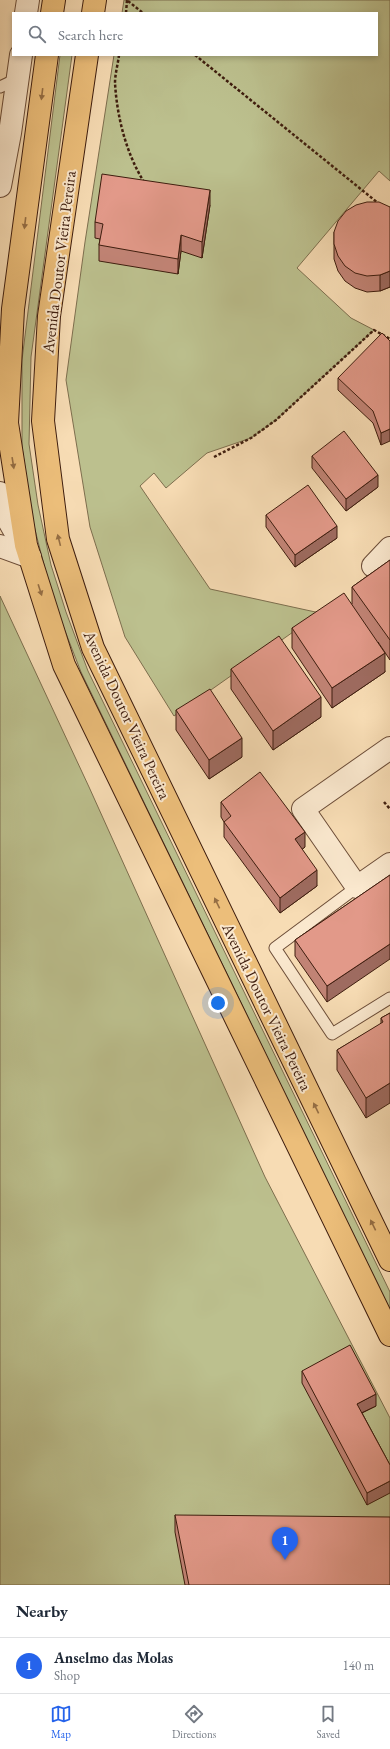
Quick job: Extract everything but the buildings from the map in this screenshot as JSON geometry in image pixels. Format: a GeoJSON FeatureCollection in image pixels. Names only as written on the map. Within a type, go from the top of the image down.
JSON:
{"type":"FeatureCollection","features":[{"type":"Feature","properties":{"kind":"main road"},"geometry":{"type":"LineString","coordinates":[[52,12],[54,0]]}},
{"type":"Feature","properties":{"kind":"main road"},"geometry":{"type":"LineString","coordinates":[[93,12],[95,0]]}},
{"type":"Feature","properties":{"kind":"main road","name":"Avenida Doutor Vieira Pereira"},"geometry":{"type":"LineString","coordinates":[[47,56],[13,309],[7,423],[26,545],[64,665],[390,1335]]}},
{"type":"Feature","properties":{"kind":"main road","name":"Avenida Doutor Vieira Pereira"},"geometry":{"type":"LineString","coordinates":[[87,56],[49,316],[42,422],[58,539],[93,648],[390,1260]]}},
{"type":"Feature","properties":{"kind":"street"},"geometry":{"type":"LineString","coordinates":[[26,12],[28,0]]}},
{"type":"Feature","properties":{"kind":"street"},"geometry":{"type":"LineString","coordinates":[[0,186],[10,133],[9,83],[20,56]]}},
{"type":"Feature","properties":{"kind":"street","name":"Avenida Doutor Vieira Pereira"},"geometry":{"type":"LineString","coordinates":[[0,493],[5,514],[30,557]]}},
{"type":"Feature","properties":{"kind":"street"},"geometry":{"type":"LineString","coordinates":[[0,546],[30,557]]}},
{"type":"Feature","properties":{"kind":"street"},"geometry":{"type":"LineString","coordinates":[[373,566],[390,548]]}},
{"type":"Feature","properties":{"kind":"street"},"geometry":{"type":"LineString","coordinates":[[390,748],[303,809],[357,887],[390,864]]}},
{"type":"Feature","properties":{"kind":"lane"},"geometry":{"type":"LineString","coordinates":[[357,887],[275,948],[332,1034],[390,998]]}},
{"type":"Feature","properties":{"kind":"path"},"geometry":{"type":"LineString","coordinates":[[126,12],[127,0]]}},
{"type":"Feature","properties":{"kind":"path"},"geometry":{"type":"LineString","coordinates":[[127,0],[142,12]]}},
{"type":"Feature","properties":{"kind":"path"},"geometry":{"type":"LineString","coordinates":[[120,56],[115,81],[121,127],[135,167],[144,183]]}},
{"type":"Feature","properties":{"kind":"path"},"geometry":{"type":"LineString","coordinates":[[196,56],[378,204]]}},
{"type":"Feature","properties":{"kind":"path"},"geometry":{"type":"LineString","coordinates":[[214,457],[252,438],[276,420],[374,330],[390,339]]}},
{"type":"Feature","properties":{"kind":"path"},"geometry":{"type":"LineString","coordinates":[[384,802],[390,809]]}},
{"type":"Feature","properties":{"kind":"green space"},"geometry":{"type":"Polygon","coordinates":[[[124,0],[390,0],[390,181],[379,171],[297,268],[351,318],[374,330],[276,420],[251,438],[207,453],[166,488],[154,473],[140,486],[210,589],[320,613],[174,716],[125,637],[90,527],[66,380],[85,242],[114,56],[378,56],[378,12],[122,12],[124,0]]]}},
{"type":"Feature","properties":{"kind":"green space"},"geometry":{"type":"Polygon","coordinates":[[[60,56],[72,56],[31,357],[29,444],[38,505],[51,565],[66,612],[88,671],[390,1292],[390,1311],[81,672],[53,600],[32,518],[22,447],[22,360],[60,56]]]}},
{"type":"Feature","properties":{"kind":"green space"},"geometry":{"type":"Polygon","coordinates":[[[0,596],[89,787],[265,1177],[390,1418],[390,1535],[185,1585],[0,1585],[0,596]]]}},
{"type":"Feature","properties":{"kind":"place","name":"Anselmo das Molas"},"geometry":{"type":"Point","coordinates":[285,1560]}}]}
